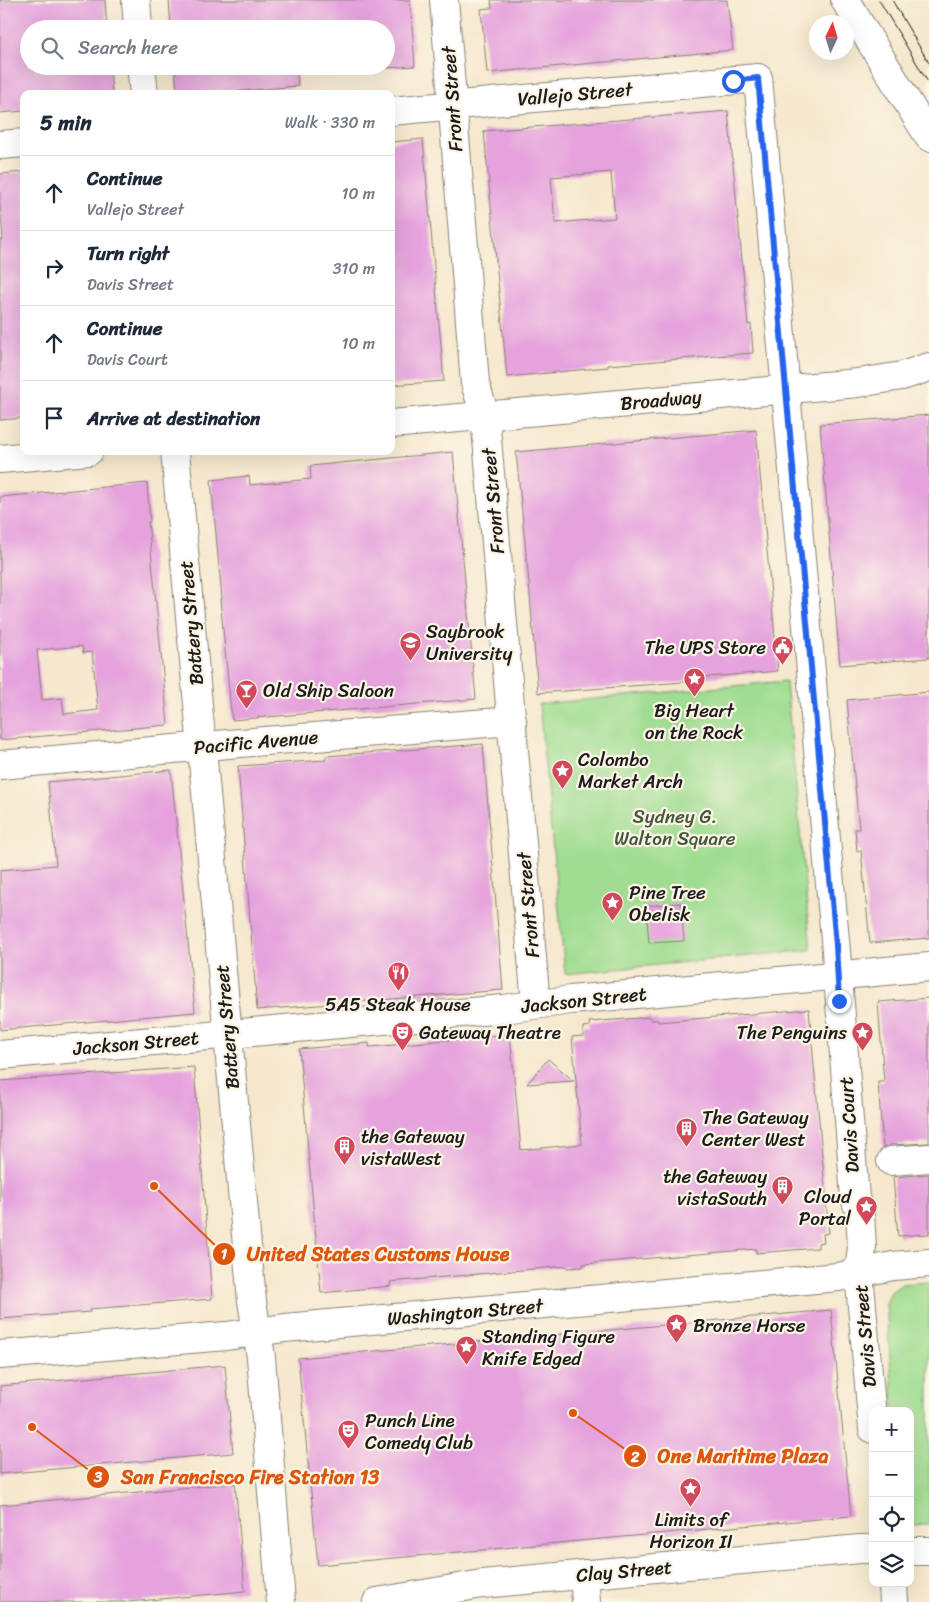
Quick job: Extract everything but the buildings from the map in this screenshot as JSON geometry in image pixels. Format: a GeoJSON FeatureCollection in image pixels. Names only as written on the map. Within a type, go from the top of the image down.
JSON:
{"type":"FeatureCollection","features":[{"type":"Feature","properties":{"kind":"street"},"geometry":{"type":"LineString","coordinates":[[136,0],[137,20]]}},
{"type":"Feature","properties":{"kind":"street","name":"Front Street"},"geometry":{"type":"LineString","coordinates":[[444,0],[476,383],[485,416],[536,1004]]}},
{"type":"Feature","properties":{"kind":"street"},"geometry":{"type":"LineString","coordinates":[[845,0],[929,137]]}},
{"type":"Feature","properties":{"kind":"street"},"geometry":{"type":"LineString","coordinates":[[142,75],[144,90]]}},
{"type":"Feature","properties":{"kind":"street","name":"Vallejo Street"},"geometry":{"type":"LineString","coordinates":[[395,111],[758,78],[786,389]]}},
{"type":"Feature","properties":{"kind":"street"},"geometry":{"type":"LineString","coordinates":[[0,145],[20,143]]}},
{"type":"Feature","properties":{"kind":"street","name":"Broadway"},"geometry":{"type":"LineString","coordinates":[[395,424],[880,380],[902,376],[929,367]]}},
{"type":"Feature","properties":{"kind":"street"},"geometry":{"type":"LineString","coordinates":[[786,389],[836,945],[837,976]]}},
{"type":"Feature","properties":{"kind":"street"},"geometry":{"type":"LineString","coordinates":[[0,459],[44,455]]}},
{"type":"Feature","properties":{"kind":"street","name":"Battery Street"},"geometry":{"type":"LineString","coordinates":[[175,455],[252,1301],[261,1357],[281,1602]]}},
{"type":"Feature","properties":{"kind":"street","name":"Pacific Avenue"},"geometry":{"type":"LineString","coordinates":[[0,765],[512,720]]}},
{"type":"Feature","properties":{"kind":"street","name":"Jackson Street"},"geometry":{"type":"LineString","coordinates":[[0,1055],[504,1009],[536,1004],[929,967]]}},
{"type":"Feature","properties":{"kind":"street","name":"Davis Court"},"geometry":{"type":"LineString","coordinates":[[837,976],[855,1198],[860,1213],[862,1247],[859,1273]]}},
{"type":"Feature","properties":{"kind":"street"},"geometry":{"type":"LineString","coordinates":[[891,1161],[929,1158]]}},
{"type":"Feature","properties":{"kind":"street","name":"Washington Street"},"geometry":{"type":"LineString","coordinates":[[0,1355],[216,1337],[285,1328],[828,1278],[893,1266],[929,1263]]}},
{"type":"Feature","properties":{"kind":"street","name":"Davis Street"},"geometry":{"type":"LineString","coordinates":[[859,1273],[871,1407]]}},
{"type":"Feature","properties":{"kind":"street","name":"Clay Street"},"geometry":{"type":"LineString","coordinates":[[377,1602],[482,1584],[869,1549]]}},
{"type":"Feature","properties":{"kind":"street"},"geometry":{"type":"LineString","coordinates":[[914,1551],[929,1551]]}},
{"type":"Feature","properties":{"kind":"street"},"geometry":{"type":"LineString","coordinates":[[584,1574],[586,1602]]}},
{"type":"Feature","properties":{"kind":"street"},"geometry":{"type":"LineString","coordinates":[[893,1587],[894,1602]]}},
{"type":"Feature","properties":{"kind":"green space","name":"Sydney G. Walton Square"},"geometry":{"type":"Polygon","coordinates":[[[786,681],[811,950],[565,974],[539,704],[786,681]]]}},
{"type":"Feature","properties":{"kind":"green space"},"geometry":{"type":"Polygon","coordinates":[[[929,1282],[929,1524],[914,1525],[914,1407],[894,1407],[886,1304],[891,1292],[902,1284],[929,1282]]]}},
{"type":"Feature","properties":{"kind":"tram line"},"geometry":{"type":"LineString","coordinates":[[879,0],[929,84]]}},
{"type":"Feature","properties":{"kind":"tram line"},"geometry":{"type":"LineString","coordinates":[[892,0],[929,63]]}},
{"type":"Feature","properties":{"kind":"place","name":"Saybrook University"},"geometry":{"type":"Point","coordinates":[410,661]}},
{"type":"Feature","properties":{"kind":"place","name":"The UPS Store"},"geometry":{"type":"Point","coordinates":[782,666]}},
{"type":"Feature","properties":{"kind":"place","name":"Big Heart on the Rock"},"geometry":{"type":"Point","coordinates":[694,698]}},
{"type":"Feature","properties":{"kind":"place","name":"Old Ship Saloon"},"geometry":{"type":"Point","coordinates":[247,709]}},
{"type":"Feature","properties":{"kind":"place","name":"Colombo Market Arch"},"geometry":{"type":"Point","coordinates":[562,789]}},
{"type":"Feature","properties":{"kind":"place","name":"Pine Tree Obelisk"},"geometry":{"type":"Point","coordinates":[613,922]}},
{"type":"Feature","properties":{"kind":"place","name":"5A5 Steak House"},"geometry":{"type":"Point","coordinates":[398,992]}},
{"type":"Feature","properties":{"kind":"place","name":"Gateway Theatre"},"geometry":{"type":"Point","coordinates":[403,1051]}},
{"type":"Feature","properties":{"kind":"place","name":"The Penguins"},"geometry":{"type":"Point","coordinates":[863,1051]}},
{"type":"Feature","properties":{"kind":"place","name":"The Gateway Center West"},"geometry":{"type":"Point","coordinates":[686,1147]}},
{"type":"Feature","properties":{"kind":"place","name":"the Gateway vistaWest"},"geometry":{"type":"Point","coordinates":[345,1166]}},
{"type":"Feature","properties":{"kind":"place","name":"United States Customs House"},"geometry":{"type":"Point","coordinates":[154,1186]}},
{"type":"Feature","properties":{"kind":"place","name":"the Gateway vistaSouth"},"geometry":{"type":"Point","coordinates":[783,1206]}},
{"type":"Feature","properties":{"kind":"place","name":"Cloud Portal"},"geometry":{"type":"Point","coordinates":[867,1226]}},
{"type":"Feature","properties":{"kind":"place","name":"Bronze Horse"},"geometry":{"type":"Point","coordinates":[677,1344]}},
{"type":"Feature","properties":{"kind":"place","name":"Standing Figure Knife Edged"},"geometry":{"type":"Point","coordinates":[466,1366]}},
{"type":"Feature","properties":{"kind":"place","name":"One Maritime Plaza"},"geometry":{"type":"Point","coordinates":[573,1413]}},
{"type":"Feature","properties":{"kind":"place","name":"San Francisco Fire Station 13"},"geometry":{"type":"Point","coordinates":[32,1427]}},
{"type":"Feature","properties":{"kind":"place","name":"Punch Line Comedy Club"},"geometry":{"type":"Point","coordinates":[349,1450]}},
{"type":"Feature","properties":{"kind":"place","name":"Limits of Horizon II"},"geometry":{"type":"Point","coordinates":[691,1507]}},
{"type":"Feature","properties":{"kind":"route"},"geometry":{"type":"LineString","coordinates":[[733,81],[758,78],[836,945],[839,1001]]}}]}
